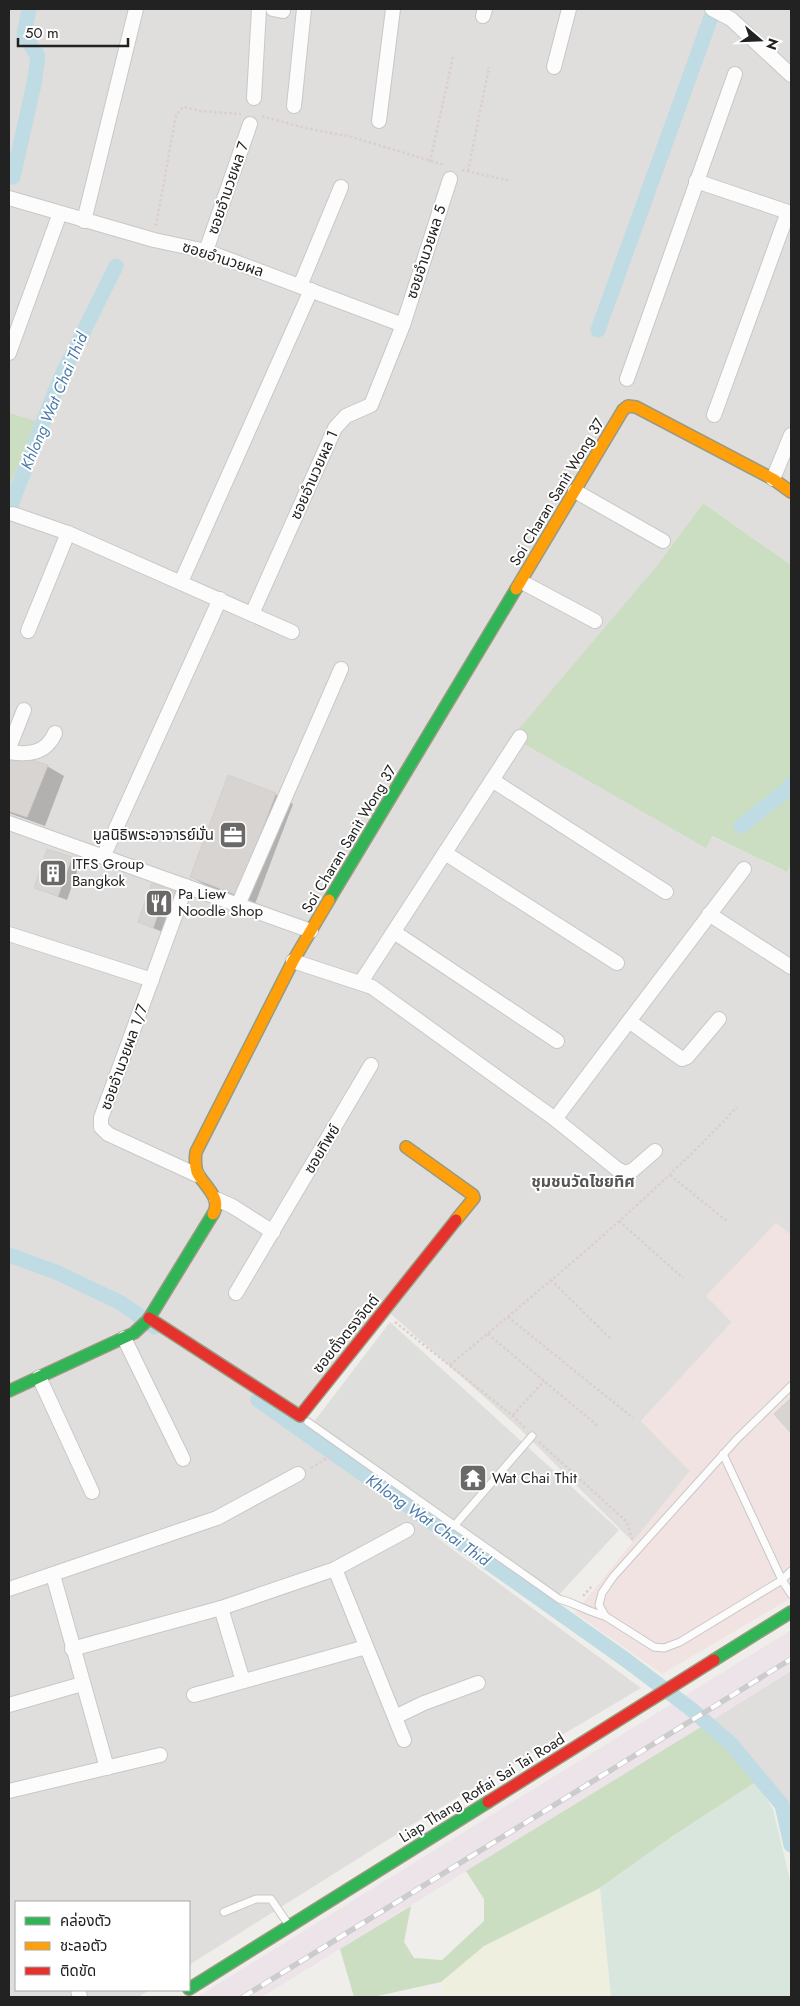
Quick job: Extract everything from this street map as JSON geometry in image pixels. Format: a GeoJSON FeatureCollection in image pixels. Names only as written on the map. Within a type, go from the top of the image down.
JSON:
{"type":"FeatureCollection","features":[{"type":"Feature","properties":{"kind":"street"},"geometry":{"type":"LineString","coordinates":[[84,221],[136,9]]}},
{"type":"Feature","properties":{"kind":"street"},"geometry":{"type":"LineString","coordinates":[[254,98],[259,9]]}},
{"type":"Feature","properties":{"kind":"street"},"geometry":{"type":"LineString","coordinates":[[294,106],[304,9]]}},
{"type":"Feature","properties":{"kind":"street"},"geometry":{"type":"LineString","coordinates":[[379,121],[393,9]]}},
{"type":"Feature","properties":{"kind":"street"},"geometry":{"type":"LineString","coordinates":[[554,67],[569,9]]}},
{"type":"Feature","properties":{"kind":"street"},"geometry":{"type":"LineString","coordinates":[[712,9],[731,19],[791,75]]}},
{"type":"Feature","properties":{"kind":"street"},"geometry":{"type":"LineString","coordinates":[[627,379],[734,74]]}},
{"type":"Feature","properties":{"kind":"street","name":"ซอยอำนวยผล 7"},"geometry":{"type":"LineString","coordinates":[[206,251],[251,118]]}},
{"type":"Feature","properties":{"kind":"street","name":"ซอยอำนวยผล 5"},"geometry":{"type":"LineString","coordinates":[[403,325],[451,171]]}},
{"type":"Feature","properties":{"kind":"street"},"geometry":{"type":"LineString","coordinates":[[696,181],[790,209],[714,416]]}},
{"type":"Feature","properties":{"kind":"street"},"geometry":{"type":"LineString","coordinates":[[181,582],[305,288],[341,187]]}},
{"type":"Feature","properties":{"kind":"street","name":"ซอยอำนวยผล"},"geometry":{"type":"LineString","coordinates":[[9,198],[154,240],[206,251],[403,325]]}},
{"type":"Feature","properties":{"kind":"street"},"geometry":{"type":"LineString","coordinates":[[9,353],[60,214]]}},
{"type":"Feature","properties":{"kind":"street","name":"ซอยอำนวยผล 1"},"geometry":{"type":"LineString","coordinates":[[252,614],[335,428],[346,416],[371,405],[403,325]]}},
{"type":"Feature","properties":{"kind":"street","name":"Soi Charan Sanit Wong 37"},"geometry":{"type":"LineString","coordinates":[[197,1175],[194,1163],[196,1152],[293,961],[522,582],[623,410],[628,406],[636,407],[773,479],[791,492]]}},
{"type":"Feature","properties":{"kind":"street"},"geometry":{"type":"LineString","coordinates":[[773,479],[791,435]]}},
{"type":"Feature","properties":{"kind":"street"},"geometry":{"type":"LineString","coordinates":[[575,491],[662,541]]}},
{"type":"Feature","properties":{"kind":"street"},"geometry":{"type":"LineString","coordinates":[[13,514],[68,533],[292,632]]}},
{"type":"Feature","properties":{"kind":"street"},"geometry":{"type":"LineString","coordinates":[[28,631],[68,533]]}},
{"type":"Feature","properties":{"kind":"street"},"geometry":{"type":"LineString","coordinates":[[522,582],[595,621]]}},
{"type":"Feature","properties":{"kind":"street"},"geometry":{"type":"LineString","coordinates":[[103,857],[220,599]]}},
{"type":"Feature","properties":{"kind":"street"},"geometry":{"type":"LineString","coordinates":[[238,905],[341,669]]}},
{"type":"Feature","properties":{"kind":"street"},"geometry":{"type":"LineString","coordinates":[[24,710],[9,750],[22,754],[40,750],[48,746],[55,733]]}},
{"type":"Feature","properties":{"kind":"street"},"geometry":{"type":"LineString","coordinates":[[361,982],[520,738]]}},
{"type":"Feature","properties":{"kind":"street"},"geometry":{"type":"LineString","coordinates":[[492,780],[666,892]]}},
{"type":"Feature","properties":{"kind":"street"},"geometry":{"type":"LineString","coordinates":[[9,823],[312,931]]}},
{"type":"Feature","properties":{"kind":"street"},"geometry":{"type":"LineString","coordinates":[[445,853],[617,963]]}},
{"type":"Feature","properties":{"kind":"street"},"geometry":{"type":"LineString","coordinates":[[555,1119],[744,869]]}},
{"type":"Feature","properties":{"kind":"street","name":"ซอยอำนวยผล 1/7"},"geometry":{"type":"LineString","coordinates":[[186,886],[101,1118],[101,1127],[108,1134],[197,1175]]}},
{"type":"Feature","properties":{"kind":"street"},"geometry":{"type":"LineString","coordinates":[[709,914],[791,967]]}},
{"type":"Feature","properties":{"kind":"street"},"geometry":{"type":"LineString","coordinates":[[394,932],[557,1041]]}},
{"type":"Feature","properties":{"kind":"street"},"geometry":{"type":"LineString","coordinates":[[9,934],[152,980]]}},
{"type":"Feature","properties":{"kind":"street"},"geometry":{"type":"LineString","coordinates":[[293,961],[372,987],[555,1119],[617,1169],[625,1173],[633,1170],[655,1151]]}},
{"type":"Feature","properties":{"kind":"street"},"geometry":{"type":"LineString","coordinates":[[629,1021],[682,1059],[687,1057],[720,1019]]}},
{"type":"Feature","properties":{"kind":"street","name":"ซอยทิพย์"},"geometry":{"type":"LineString","coordinates":[[236,1293],[371,1066]]}},
{"type":"Feature","properties":{"kind":"street","name":"ซอยตั้งตรงจิตต์"},"geometry":{"type":"LineString","coordinates":[[148,1319],[300,1416],[474,1198],[473,1194],[406,1147]]}},
{"type":"Feature","properties":{"kind":"street"},"geometry":{"type":"LineString","coordinates":[[9,1391],[129,1336],[148,1319],[216,1210],[216,1199],[213,1191],[197,1175]]}},
{"type":"Feature","properties":{"kind":"street"},"geometry":{"type":"LineString","coordinates":[[216,1199],[232,1206],[273,1232]]}},
{"type":"Feature","properties":{"kind":"street"},"geometry":{"type":"LineString","coordinates":[[129,1336],[183,1458]]}},
{"type":"Feature","properties":{"kind":"street"},"geometry":{"type":"LineString","coordinates":[[38,1378],[92,1492]]}},
{"type":"Feature","properties":{"kind":"street"},"geometry":{"type":"LineString","coordinates":[[9,1589],[217,1518],[298,1474]]}},
{"type":"Feature","properties":{"kind":"street"},"geometry":{"type":"LineString","coordinates":[[72,1649],[221,1608],[335,1568],[407,1530]]}},
{"type":"Feature","properties":{"kind":"street"},"geometry":{"type":"LineString","coordinates":[[335,1568],[404,1740]]}},
{"type":"Feature","properties":{"kind":"street"},"geometry":{"type":"LineString","coordinates":[[53,1575],[72,1649],[107,1768]]}},
{"type":"Feature","properties":{"kind":"street"},"geometry":{"type":"LineString","coordinates":[[221,1608],[243,1681]]}},
{"type":"Feature","properties":{"kind":"street","name":"Liap Thang Rotfai Sai Tai Road"},"geometry":{"type":"LineString","coordinates":[[190,1989],[791,1612]]}},
{"type":"Feature","properties":{"kind":"street"},"geometry":{"type":"LineString","coordinates":[[194,1695],[366,1647]]}},
{"type":"Feature","properties":{"kind":"street"},"geometry":{"type":"LineString","coordinates":[[395,1717],[478,1683]]}},
{"type":"Feature","properties":{"kind":"street"},"geometry":{"type":"LineString","coordinates":[[9,1705],[82,1684]]}},
{"type":"Feature","properties":{"kind":"street"},"geometry":{"type":"LineString","coordinates":[[9,1791],[160,1755]]}},
{"type":"Feature","properties":{"kind":"lane"},"geometry":{"type":"LineString","coordinates":[[605,1616],[598,1605],[602,1593],[723,1454],[791,1386]]}},
{"type":"Feature","properties":{"kind":"lane"},"geometry":{"type":"LineString","coordinates":[[308,1422],[559,1599],[574,1602],[587,1611],[605,1616],[654,1647],[664,1648],[680,1642],[782,1580],[791,1571]]}},
{"type":"Feature","properties":{"kind":"lane"},"geometry":{"type":"LineString","coordinates":[[454,1526],[532,1436]]}},
{"type":"Feature","properties":{"kind":"lane"},"geometry":{"type":"LineString","coordinates":[[723,1454],[782,1580],[791,1594]]}},
{"type":"Feature","properties":{"kind":"lane"},"geometry":{"type":"LineString","coordinates":[[224,1912],[256,1899],[270,1899],[289,1926]]}},
{"type":"Feature","properties":{"kind":"path"},"geometry":{"type":"LineString","coordinates":[[430,162],[453,57]]}},
{"type":"Feature","properties":{"kind":"path"},"geometry":{"type":"LineString","coordinates":[[468,171],[489,67]]}},
{"type":"Feature","properties":{"kind":"path"},"geometry":{"type":"LineString","coordinates":[[154,240],[176,115],[183,108],[251,118],[352,137],[430,162],[451,171],[468,171],[511,181]]}},
{"type":"Feature","properties":{"kind":"path"},"geometry":{"type":"LineString","coordinates":[[450,1365],[619,1221],[689,1158],[737,1107]]}},
{"type":"Feature","properties":{"kind":"path"},"geometry":{"type":"LineString","coordinates":[[670,1175],[728,1222]]}},
{"type":"Feature","properties":{"kind":"path"},"geometry":{"type":"LineString","coordinates":[[619,1221],[683,1278]]}},
{"type":"Feature","properties":{"kind":"path"},"geometry":{"type":"LineString","coordinates":[[551,1280],[611,1339]]}},
{"type":"Feature","properties":{"kind":"path"},"geometry":{"type":"LineString","coordinates":[[508,1317],[633,1418]]}},
{"type":"Feature","properties":{"kind":"path"},"geometry":{"type":"LineString","coordinates":[[392,1319],[513,1416],[532,1436],[626,1522],[633,1538],[627,1545]]}},
{"type":"Feature","properties":{"kind":"path"},"geometry":{"type":"LineString","coordinates":[[488,1334],[600,1428]]}},
{"type":"Feature","properties":{"kind":"path"},"geometry":{"type":"LineString","coordinates":[[513,1416],[544,1381]]}},
{"type":"Feature","properties":{"kind":"path"},"geometry":{"type":"LineString","coordinates":[[322,1462],[341,1450]]}},
{"type":"Feature","properties":{"kind":"path"},"geometry":{"type":"LineString","coordinates":[[574,1602],[580,1600],[598,1579]]}},
{"type":"Feature","properties":{"kind":"shaded area"},"geometry":{"type":"Polygon","coordinates":[[[9,9],[791,9],[791,565],[703,503],[656,567],[706,847],[711,836],[787,872],[791,864],[791,1235],[776,1223],[707,1296],[732,1322],[641,1421],[690,1471],[633,1542],[520,1429],[391,1314],[301,1425],[448,1546],[641,1688],[413,1824],[190,1964],[190,1901],[15,1901],[15,1991],[148,1991],[138,1997],[9,1997],[9,9]]]}},
{"type":"Feature","properties":{"kind":"shaded area"},"geometry":{"type":"Polygon","coordinates":[[[776,1223],[791,1235],[791,1598],[662,1674],[575,1613],[690,1471],[641,1421],[732,1322],[706,1296],[776,1223]]]}},
{"type":"Feature","properties":{"kind":"shaded area","name":"Wat Chai Thit"},"geometry":{"type":"Polygon","coordinates":[[[390,1322],[619,1530],[555,1599],[310,1427],[390,1322]]]}},
{"type":"Feature","properties":{"kind":"shaded area"},"geometry":{"type":"Polygon","coordinates":[[[791,1630],[791,1671],[262,1997],[197,1997],[791,1630]]]}},
{"type":"Feature","properties":{"kind":"shaded area"},"geometry":{"type":"Polygon","coordinates":[[[791,1671],[791,1820],[704,1725],[791,1671]]]}},
{"type":"Feature","properties":{"kind":"shaded area"},"geometry":{"type":"Polygon","coordinates":[[[756,1782],[773,1809],[791,1884],[791,1997],[611,1997],[600,1888],[673,1836],[756,1782]]]}},
{"type":"Feature","properties":{"kind":"green space"},"geometry":{"type":"Polygon","coordinates":[[[9,413],[36,421],[9,487],[9,413]]]}},
{"type":"Feature","properties":{"kind":"green space"},"geometry":{"type":"Polygon","coordinates":[[[703,503],[791,565],[791,864],[787,872],[712,836],[706,848],[512,737],[656,567],[703,503]]]}},
{"type":"Feature","properties":{"kind":"green space"},"geometry":{"type":"Polygon","coordinates":[[[704,1725],[756,1782],[673,1836],[600,1888],[484,1946],[441,1982],[373,1997],[354,1997],[340,1949],[411,1906],[404,1942],[414,1958],[442,1960],[484,1921],[484,1899],[466,1871],[704,1725]]]}},
{"type":"Feature","properties":{"kind":"green space"},"geometry":{"type":"Polygon","coordinates":[[[600,1888],[611,1997],[443,1997],[441,1982],[484,1946],[600,1888]]]}},
{"type":"Feature","properties":{"kind":"building"},"geometry":{"type":"Polygon","coordinates":[[[13,754],[48,765],[27,817],[9,811],[9,765],[13,754]]]}},
{"type":"Feature","properties":{"kind":"building","name":"มูลนิธิพระอาจารย์มั่น"},"geometry":{"type":"Polygon","coordinates":[[[228,775],[276,793],[237,895],[190,877],[228,775]]]}},
{"type":"Feature","properties":{"kind":"building","name":"ITFS Group Bangkok"},"geometry":{"type":"Polygon","coordinates":[[[47,849],[72,857],[58,896],[34,888],[47,849]]]}},
{"type":"Feature","properties":{"kind":"building","name":"Pa Liew Noodle Shop"},"geometry":{"type":"Polygon","coordinates":[[[152,883],[176,892],[167,918],[158,914],[153,928],[138,922],[152,883]]]}},
{"type":"Feature","properties":{"kind":"building"},"geometry":{"type":"Polygon","coordinates":[[[791,1398],[791,1433],[774,1414],[791,1398]]]}},
{"type":"Feature","properties":{"kind":"waterway"},"geometry":{"type":"LineString","coordinates":[[13,177],[34,84],[38,56],[24,35],[29,9]]}},
{"type":"Feature","properties":{"kind":"waterway"},"geometry":{"type":"LineString","coordinates":[[598,330],[714,9]]}},
{"type":"Feature","properties":{"kind":"waterway","name":"Khlong Wat Chai Thid"},"geometry":{"type":"LineString","coordinates":[[9,510],[60,379],[116,266]]}},
{"type":"Feature","properties":{"kind":"waterway"},"geometry":{"type":"LineString","coordinates":[[741,826],[788,789],[791,784]]}},
{"type":"Feature","properties":{"kind":"waterway","name":"Khlong Wat Chai Thid"},"geometry":{"type":"LineString","coordinates":[[9,1255],[56,1272],[121,1303],[155,1327]]}},
{"type":"Feature","properties":{"kind":"waterway","name":"Khlong Wat Chai Thid"},"geometry":{"type":"LineString","coordinates":[[258,1400],[626,1660],[691,1709],[732,1745],[782,1805],[791,1845]]}},
{"type":"Feature","properties":{"kind":"railway"},"geometry":{"type":"LineString","coordinates":[[243,1997],[791,1659]]}},
{"type":"Feature","properties":{"kind":"traffic: fast"},"geometry":{"type":"LineString","coordinates":[[329,900],[516,589]]}},
{"type":"Feature","properties":{"kind":"traffic: fast"},"geometry":{"type":"LineString","coordinates":[[9,1391],[134,1333],[148,1320],[213,1214]]}},
{"type":"Feature","properties":{"kind":"traffic: fast"},"geometry":{"type":"LineString","coordinates":[[714,1660],[791,1612]]}},
{"type":"Feature","properties":{"kind":"traffic: fast"},"geometry":{"type":"LineString","coordinates":[[190,1988],[488,1802]]}},
{"type":"Feature","properties":{"kind":"traffic: slow"},"geometry":{"type":"LineString","coordinates":[[516,589],[623,410],[628,406],[636,407],[773,479],[791,492]]}},
{"type":"Feature","properties":{"kind":"traffic: slow"},"geometry":{"type":"LineString","coordinates":[[213,1214],[216,1203],[197,1172],[196,1152],[293,961],[329,900]]}},
{"type":"Feature","properties":{"kind":"traffic: slow"},"geometry":{"type":"LineString","coordinates":[[406,1147],[473,1195],[474,1198],[456,1220]]}},
{"type":"Feature","properties":{"kind":"traffic: jam"},"geometry":{"type":"LineString","coordinates":[[149,1318],[300,1416],[456,1220]]}},
{"type":"Feature","properties":{"kind":"traffic: jam"},"geometry":{"type":"LineString","coordinates":[[488,1802],[714,1660]]}},
{"type":"Feature","properties":{"kind":"place","name":"มูลนิธิพระอาจารย์มั่น"},"geometry":{"type":"Point","coordinates":[233,835]}},
{"type":"Feature","properties":{"kind":"place","name":"ITFS Group Bangkok"},"geometry":{"type":"Point","coordinates":[53,873]}},
{"type":"Feature","properties":{"kind":"place","name":"Pa Liew Noodle Shop"},"geometry":{"type":"Point","coordinates":[159,903]}},
{"type":"Feature","properties":{"kind":"place","name":"Wat Chai Thit"},"geometry":{"type":"Point","coordinates":[473,1478]}},
{"type":"Feature","properties":{"kind":"district","name":"ชุมชนวัดไชยทิศ"},"geometry":{"type":"Point","coordinates":[583,1181]}}]}
